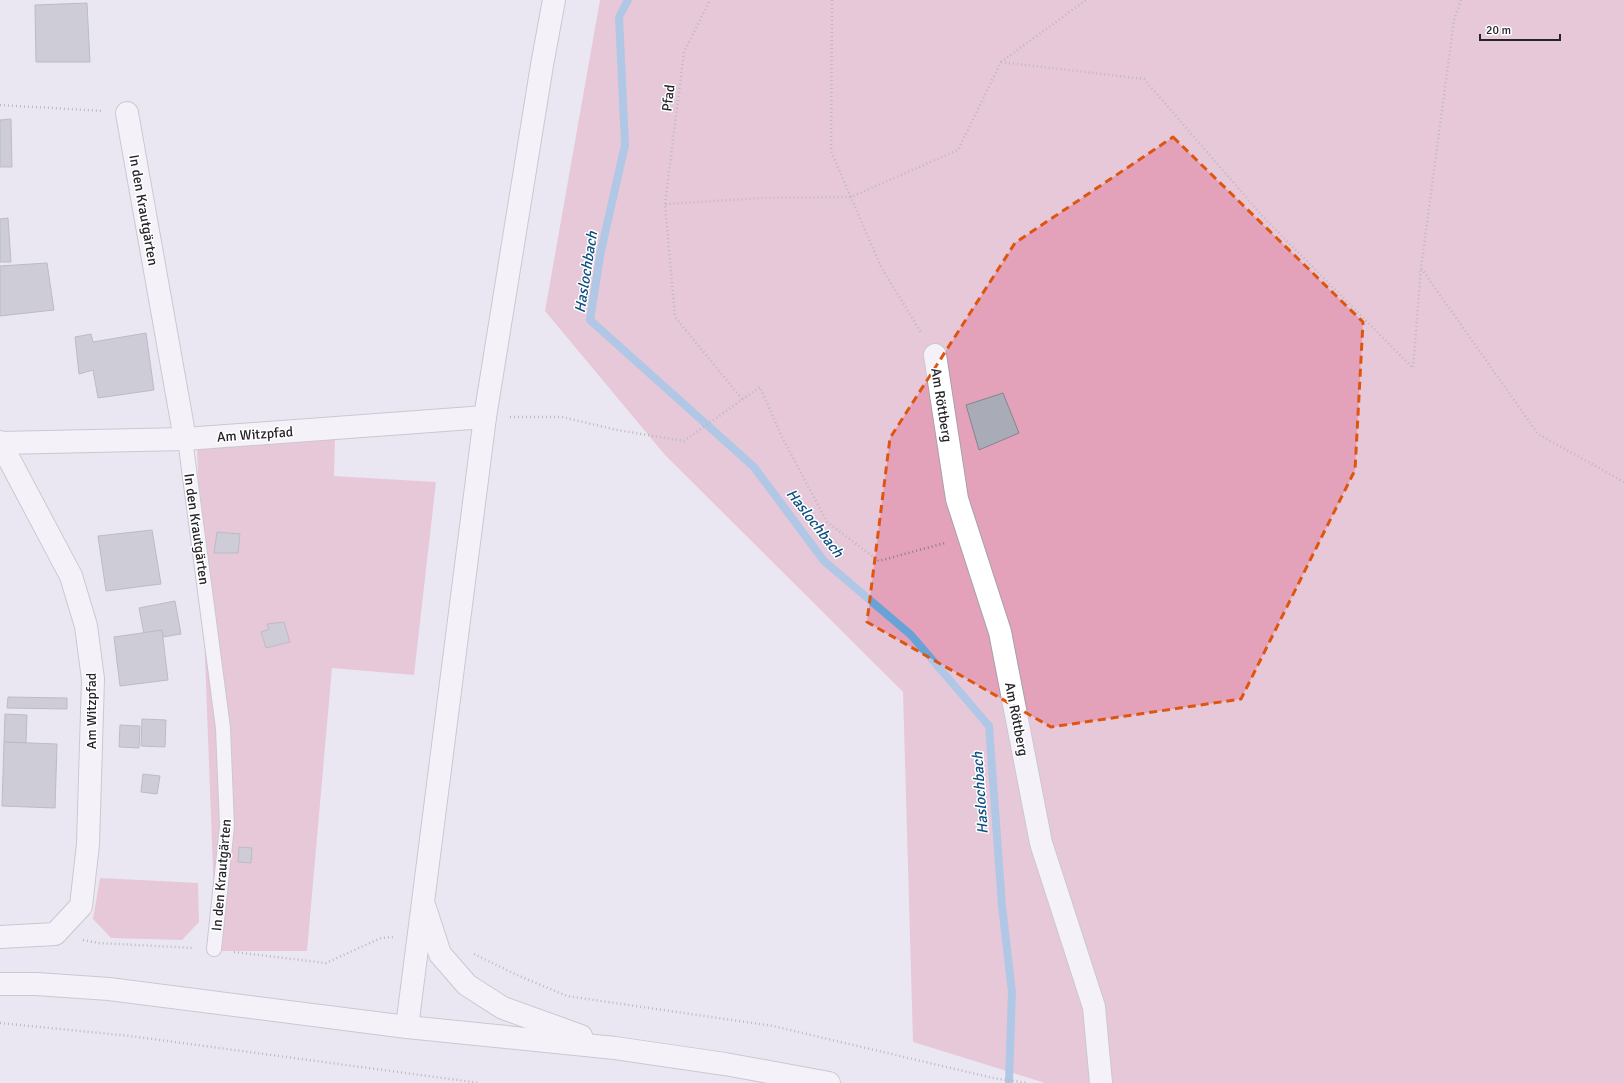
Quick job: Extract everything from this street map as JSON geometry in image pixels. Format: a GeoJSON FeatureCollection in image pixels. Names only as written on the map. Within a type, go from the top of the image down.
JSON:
{"type":"FeatureCollection","features":[{"type":"Feature","properties":{"kind":"street"},"geometry":{"type":"LineString","coordinates":[[408,1027],[485,417],[542,65],[554,0]]}},
{"type":"Feature","properties":{"kind":"street","name":"In den Krautgärten"},"geometry":{"type":"LineString","coordinates":[[127,112],[185,439]]}},
{"type":"Feature","properties":{"kind":"street","name":"Am Röttberg"},"geometry":{"type":"LineString","coordinates":[[935,355],[957,499],[1000,632],[1041,842],[1094,1007],[1101,1083]]}},
{"type":"Feature","properties":{"kind":"street","name":"Am Witzpfad"},"geometry":{"type":"LineString","coordinates":[[0,937],[55,934],[81,906],[88,844],[93,679],[86,626],[72,576],[0,442],[185,439],[485,417]]}},
{"type":"Feature","properties":{"kind":"street"},"geometry":{"type":"LineString","coordinates":[[424,905],[440,954],[467,985],[503,1008],[615,1048]]}},
{"type":"Feature","properties":{"kind":"street"},"geometry":{"type":"LineString","coordinates":[[0,984],[36,984],[109,989],[408,1027],[615,1048],[725,1064],[829,1083]]}},
{"type":"Feature","properties":{"kind":"lane","name":"In den Krautgärten"},"geometry":{"type":"LineString","coordinates":[[185,439],[223,728],[227,826],[214,949]]}},
{"type":"Feature","properties":{"kind":"path","name":"Pfad"},"geometry":{"type":"LineString","coordinates":[[710,0],[684,52],[665,204],[675,317],[742,399]]}},
{"type":"Feature","properties":{"kind":"path"},"geometry":{"type":"LineString","coordinates":[[832,0],[831,151],[881,267],[935,355]]}},
{"type":"Feature","properties":{"kind":"path"},"geometry":{"type":"LineString","coordinates":[[665,204],[762,198],[851,197],[958,150],[1001,62],[1086,0]]}},
{"type":"Feature","properties":{"kind":"path"},"geometry":{"type":"LineString","coordinates":[[1001,62],[1144,80],[1264,218],[1413,368],[1421,268],[1454,20],[1460,0]]}},
{"type":"Feature","properties":{"kind":"path"},"geometry":{"type":"LineString","coordinates":[[0,105],[127,112]]}},
{"type":"Feature","properties":{"kind":"path"},"geometry":{"type":"LineString","coordinates":[[1421,268],[1538,434],[1624,482]]}},
{"type":"Feature","properties":{"kind":"path"},"geometry":{"type":"LineString","coordinates":[[485,417],[562,417],[617,430],[684,441],[742,399],[760,388],[782,437],[827,522],[879,561],[948,542]]}},
{"type":"Feature","properties":{"kind":"path"},"geometry":{"type":"LineString","coordinates":[[0,1023],[130,1036],[480,1083]]}},
{"type":"Feature","properties":{"kind":"path"},"geometry":{"type":"LineString","coordinates":[[993,1078],[1026,1083]]}},
{"type":"Feature","properties":{"kind":"highlighted area"},"geometry":{"type":"Polygon","coordinates":[[[1173,137],[1363,322],[1355,470],[1241,699],[1051,727],[867,622],[890,438],[1015,243],[1173,137]]]}},
{"type":"Feature","properties":{"kind":"shaded area"},"geometry":{"type":"Polygon","coordinates":[[[600,0],[1624,0],[1624,1083],[1045,1083],[913,1042],[903,692],[665,455],[545,311],[600,0]]]}},
{"type":"Feature","properties":{"kind":"shaded area"},"geometry":{"type":"Polygon","coordinates":[[[335,434],[334,476],[436,482],[414,675],[332,668],[307,951],[216,951],[197,445],[335,434]]]}},
{"type":"Feature","properties":{"kind":"shaded area"},"geometry":{"type":"Polygon","coordinates":[[[100,878],[198,883],[199,922],[182,940],[111,938],[93,919],[100,878]]]}},
{"type":"Feature","properties":{"kind":"building"},"geometry":{"type":"Polygon","coordinates":[[[87,3],[90,62],[36,62],[35,5],[87,3]]]}},
{"type":"Feature","properties":{"kind":"building"},"geometry":{"type":"Polygon","coordinates":[[[11,119],[12,167],[0,167],[0,120],[11,119]]]}},
{"type":"Feature","properties":{"kind":"building"},"geometry":{"type":"Polygon","coordinates":[[[8,218],[11,262],[0,262],[0,219],[8,218]]]}},
{"type":"Feature","properties":{"kind":"building"},"geometry":{"type":"Polygon","coordinates":[[[47,263],[54,310],[0,316],[0,266],[47,263]]]}},
{"type":"Feature","properties":{"kind":"building"},"geometry":{"type":"Polygon","coordinates":[[[146,333],[154,390],[98,398],[93,370],[79,374],[75,337],[91,334],[93,342],[146,333]]]}},
{"type":"Feature","properties":{"kind":"building"},"geometry":{"type":"Polygon","coordinates":[[[1003,393],[1019,433],[979,450],[966,405],[1003,393]]]}},
{"type":"Feature","properties":{"kind":"building"},"geometry":{"type":"Polygon","coordinates":[[[152,530],[161,584],[106,591],[98,536],[152,530]]]}},
{"type":"Feature","properties":{"kind":"building"},"geometry":{"type":"Polygon","coordinates":[[[217,532],[240,534],[238,553],[214,553],[217,532]]]}},
{"type":"Feature","properties":{"kind":"building"},"geometry":{"type":"Polygon","coordinates":[[[175,601],[181,634],[163,637],[162,630],[144,634],[139,608],[175,601]]]}},
{"type":"Feature","properties":{"kind":"building"},"geometry":{"type":"Polygon","coordinates":[[[284,622],[290,642],[266,648],[261,632],[269,629],[267,624],[284,622]]]}},
{"type":"Feature","properties":{"kind":"building"},"geometry":{"type":"Polygon","coordinates":[[[162,630],[168,680],[120,686],[114,637],[162,630]]]}},
{"type":"Feature","properties":{"kind":"building"},"geometry":{"type":"Polygon","coordinates":[[[8,697],[67,698],[67,709],[7,708],[8,697]]]}},
{"type":"Feature","properties":{"kind":"building"},"geometry":{"type":"Polygon","coordinates":[[[5,714],[27,715],[26,743],[4,742],[5,714]]]}},
{"type":"Feature","properties":{"kind":"building"},"geometry":{"type":"Polygon","coordinates":[[[142,719],[166,720],[165,747],[141,746],[142,719]]]}},
{"type":"Feature","properties":{"kind":"building"},"geometry":{"type":"Polygon","coordinates":[[[120,725],[140,726],[139,748],[119,747],[120,725]]]}},
{"type":"Feature","properties":{"kind":"building"},"geometry":{"type":"Polygon","coordinates":[[[4,742],[57,744],[55,808],[2,806],[4,742]]]}},
{"type":"Feature","properties":{"kind":"building"},"geometry":{"type":"Polygon","coordinates":[[[143,774],[160,776],[157,794],[141,792],[143,774]]]}},
{"type":"Feature","properties":{"kind":"building"},"geometry":{"type":"Polygon","coordinates":[[[239,847],[252,848],[251,863],[238,862],[239,847]]]}},
{"type":"Feature","properties":{"kind":"waterway","name":"Haslochbach"},"geometry":{"type":"LineString","coordinates":[[628,0],[619,17],[625,145],[601,251],[590,320],[754,467],[824,561],[911,635],[989,726],[1002,906],[1012,992],[1009,1083]]}}]}
